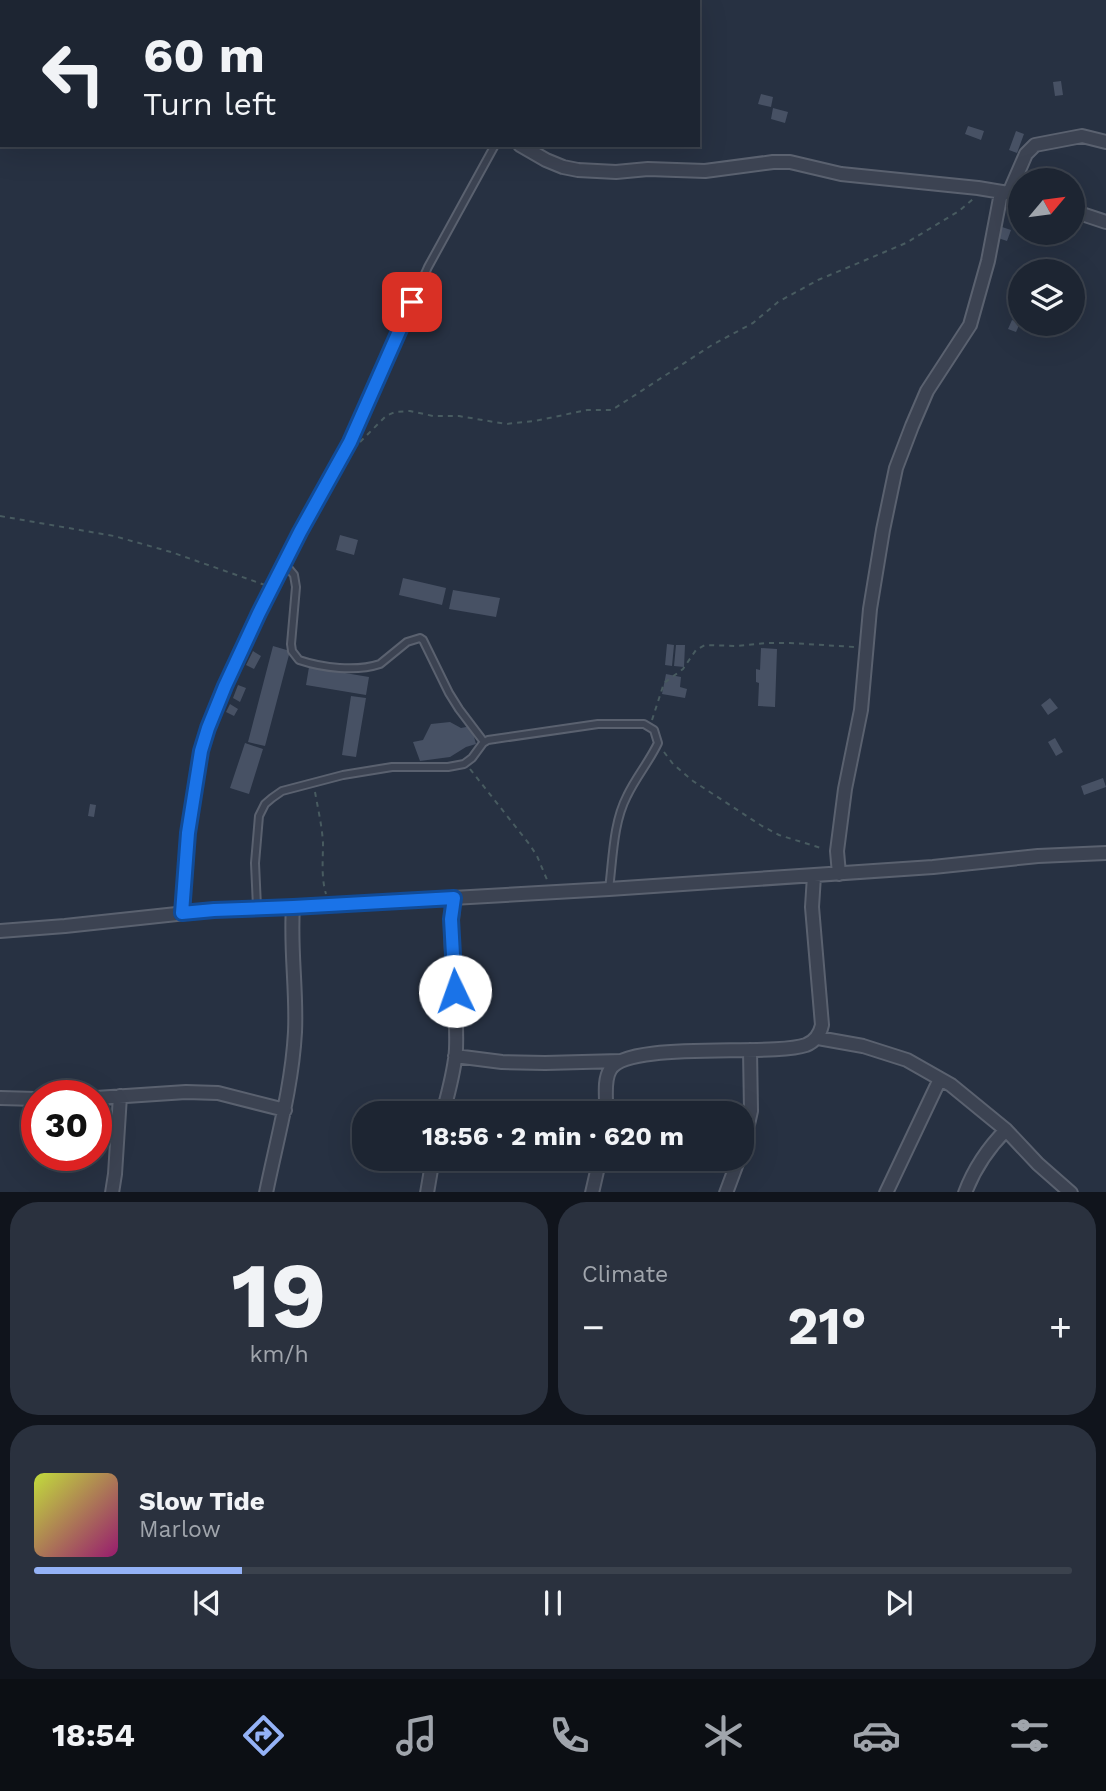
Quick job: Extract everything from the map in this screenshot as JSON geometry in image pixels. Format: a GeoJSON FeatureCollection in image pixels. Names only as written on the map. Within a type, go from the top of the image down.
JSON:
{"type":"FeatureCollection","features":[{"type":"Feature","properties":{"kind":"street"},"geometry":{"type":"LineString","coordinates":[[1020,168],[1030,148],[1035,145],[1082,136],[1106,142]]}},
{"type":"Feature","properties":{"kind":"street"},"geometry":{"type":"LineString","coordinates":[[523,147],[562,167],[578,170],[705,171],[790,162],[841,174],[1008,194]]}},
{"type":"Feature","properties":{"kind":"street"},"geometry":{"type":"LineString","coordinates":[[839,874],[837,851],[845,789],[861,710],[870,608],[897,468],[927,391],[970,325],[1008,200]]}},
{"type":"Feature","properties":{"kind":"street"},"geometry":{"type":"LineString","coordinates":[[1085,215],[1106,222]]}},
{"type":"Feature","properties":{"kind":"street"},"geometry":{"type":"LineString","coordinates":[[0,931],[257,907],[610,889],[1106,853]]}},
{"type":"Feature","properties":{"kind":"street"},"geometry":{"type":"LineString","coordinates":[[814,876],[812,906],[822,1025],[818,1038]]}},
{"type":"Feature","properties":{"kind":"street"},"geometry":{"type":"LineString","coordinates":[[446,1101],[455,1056],[451,919],[454,898]]}},
{"type":"Feature","properties":{"kind":"street"},"geometry":{"type":"LineString","coordinates":[[266,1192],[285,1110],[295,1032],[291,930],[293,907]]}},
{"type":"Feature","properties":{"kind":"street"},"geometry":{"type":"LineString","coordinates":[[455,1056],[502,1062],[620,1061],[641,1055],[805,1045],[818,1038],[863,1045],[907,1060],[951,1085],[1006,1130],[1038,1164],[1071,1192]]}},
{"type":"Feature","properties":{"kind":"street"},"geometry":{"type":"LineString","coordinates":[[750,1049],[751,1101]]}},
{"type":"Feature","properties":{"kind":"street"},"geometry":{"type":"LineString","coordinates":[[607,1101],[610,1069],[620,1061]]}},
{"type":"Feature","properties":{"kind":"street"},"geometry":{"type":"LineString","coordinates":[[886,1192],[940,1079]]}},
{"type":"Feature","properties":{"kind":"street"},"geometry":{"type":"LineString","coordinates":[[112,1097],[186,1092],[218,1093],[285,1110]]}},
{"type":"Feature","properties":{"kind":"street"},"geometry":{"type":"LineString","coordinates":[[112,1192],[116,1174],[120,1096]]}},
{"type":"Feature","properties":{"kind":"street"},"geometry":{"type":"LineString","coordinates":[[0,1098],[21,1099]]}},
{"type":"Feature","properties":{"kind":"street"},"geometry":{"type":"LineString","coordinates":[[965,1192],[982,1159],[1006,1130]]}},
{"type":"Feature","properties":{"kind":"street"},"geometry":{"type":"LineString","coordinates":[[427,1192],[431,1171]]}},
{"type":"Feature","properties":{"kind":"street"},"geometry":{"type":"LineString","coordinates":[[592,1192],[597,1171]]}},
{"type":"Feature","properties":{"kind":"street"},"geometry":{"type":"LineString","coordinates":[[726,1192],[734,1171]]}},
{"type":"Feature","properties":{"kind":"lane"},"geometry":{"type":"LineString","coordinates":[[182,913],[188,833],[201,751],[225,686],[284,563],[350,442],[428,267],[494,147]]}},
{"type":"Feature","properties":{"kind":"lane"},"geometry":{"type":"LineString","coordinates":[[284,563],[294,575],[296,587],[291,644],[292,651],[299,660],[339,667],[374,666],[407,642],[420,638],[459,709],[484,742]]}},
{"type":"Feature","properties":{"kind":"lane"},"geometry":{"type":"LineString","coordinates":[[257,907],[255,863],[259,816],[265,804],[282,791],[343,775],[391,767],[448,768],[472,758],[484,742],[598,724],[644,724],[650,726],[657,735],[657,743],[647,765],[626,797],[619,818],[610,889]]}},
{"type":"Feature","properties":{"kind":"path"},"geometry":{"type":"LineString","coordinates":[[359,444],[386,416],[395,412],[459,416],[506,424],[587,410],[612,410],[712,345],[753,323],[778,302],[818,280],[906,243],[959,211],[985,190]]}},
{"type":"Feature","properties":{"kind":"path"},"geometry":{"type":"LineString","coordinates":[[0,516],[114,536],[171,552],[272,588]]}},
{"type":"Feature","properties":{"kind":"path"},"geometry":{"type":"LineString","coordinates":[[650,726],[664,683],[683,669],[696,650],[705,645],[812,643],[866,648]]}},
{"type":"Feature","properties":{"kind":"path"},"geometry":{"type":"LineString","coordinates":[[657,743],[673,764],[692,781],[762,827],[815,847],[837,851]]}},
{"type":"Feature","properties":{"kind":"path"},"geometry":{"type":"LineString","coordinates":[[466,762],[530,845],[549,884],[556,892]]}},
{"type":"Feature","properties":{"kind":"path"},"geometry":{"type":"LineString","coordinates":[[313,782],[321,819],[323,883],[329,905]]}},
{"type":"Feature","properties":{"kind":"building"},"geometry":{"type":"Polygon","coordinates":[[[1061,81],[1063,95],[1055,96],[1053,82],[1061,81]]]}},
{"type":"Feature","properties":{"kind":"building"},"geometry":{"type":"Polygon","coordinates":[[[761,94],[773,97],[771,107],[758,104],[761,94]]]}},
{"type":"Feature","properties":{"kind":"building"},"geometry":{"type":"Polygon","coordinates":[[[773,108],[788,112],[785,123],[771,119],[773,108]]]}},
{"type":"Feature","properties":{"kind":"building"},"geometry":{"type":"Polygon","coordinates":[[[968,126],[984,131],[981,140],[965,134],[968,126]]]}},
{"type":"Feature","properties":{"kind":"building"},"geometry":{"type":"Polygon","coordinates":[[[1016,131],[1024,134],[1017,153],[1009,150],[1016,131]]]}},
{"type":"Feature","properties":{"kind":"building"},"geometry":{"type":"Polygon","coordinates":[[[1002,227],[1008,229],[1007,241],[998,238],[1002,227]]]}},
{"type":"Feature","properties":{"kind":"building"},"geometry":{"type":"Polygon","coordinates":[[[340,535],[358,540],[354,555],[336,550],[340,535]]]}},
{"type":"Feature","properties":{"kind":"building"},"geometry":{"type":"Polygon","coordinates":[[[403,578],[446,588],[442,605],[399,595],[403,578]]]}},
{"type":"Feature","properties":{"kind":"building"},"geometry":{"type":"Polygon","coordinates":[[[453,590],[500,598],[496,617],[449,609],[453,590]]]}},
{"type":"Feature","properties":{"kind":"building"},"geometry":{"type":"Polygon","coordinates":[[[667,644],[674,645],[672,666],[665,665],[667,644]]]}},
{"type":"Feature","properties":{"kind":"building"},"geometry":{"type":"Polygon","coordinates":[[[676,645],[685,645],[684,667],[674,666],[676,645]]]}},
{"type":"Feature","properties":{"kind":"building"},"geometry":{"type":"Polygon","coordinates":[[[273,646],[290,651],[265,746],[248,742],[273,646]]]}},
{"type":"Feature","properties":{"kind":"building"},"geometry":{"type":"Polygon","coordinates":[[[761,648],[777,649],[775,707],[758,706],[759,683],[756,682],[756,669],[760,670],[761,648]]]}},
{"type":"Feature","properties":{"kind":"building"},"geometry":{"type":"Polygon","coordinates":[[[253,651],[261,656],[254,669],[246,665],[253,651]]]}},
{"type":"Feature","properties":{"kind":"building"},"geometry":{"type":"Polygon","coordinates":[[[309,667],[369,677],[366,695],[306,685],[309,667]]]}},
{"type":"Feature","properties":{"kind":"building"},"geometry":{"type":"Polygon","coordinates":[[[666,674],[681,677],[680,687],[687,689],[685,698],[662,694],[666,674]]]}},
{"type":"Feature","properties":{"kind":"building"},"geometry":{"type":"Polygon","coordinates":[[[238,685],[246,688],[240,702],[233,698],[238,685]]]}},
{"type":"Feature","properties":{"kind":"building"},"geometry":{"type":"Polygon","coordinates":[[[351,696],[366,698],[356,757],[342,755],[351,696]]]}},
{"type":"Feature","properties":{"kind":"building"},"geometry":{"type":"Polygon","coordinates":[[[1050,698],[1058,708],[1048,715],[1041,705],[1050,698]]]}},
{"type":"Feature","properties":{"kind":"building"},"geometry":{"type":"Polygon","coordinates":[[[230,704],[238,709],[234,716],[226,712],[230,704]]]}},
{"type":"Feature","properties":{"kind":"building"},"geometry":{"type":"Polygon","coordinates":[[[450,722],[461,728],[471,726],[476,744],[450,757],[420,761],[413,742],[423,740],[431,724],[450,722]]]}},
{"type":"Feature","properties":{"kind":"building"},"geometry":{"type":"Polygon","coordinates":[[[1055,738],[1063,752],[1056,756],[1048,742],[1055,738]]]}},
{"type":"Feature","properties":{"kind":"building"},"geometry":{"type":"Polygon","coordinates":[[[245,743],[263,749],[249,794],[230,788],[245,743]]]}},
{"type":"Feature","properties":{"kind":"building"},"geometry":{"type":"Polygon","coordinates":[[[1103,778],[1106,787],[1084,795],[1081,786],[1103,778]]]}},
{"type":"Feature","properties":{"kind":"building"},"geometry":{"type":"Polygon","coordinates":[[[90,804],[96,805],[94,817],[88,816],[90,804]]]}},
{"type":"Feature","properties":{"kind":"route"},"geometry":{"type":"LineString","coordinates":[[412,302],[350,442],[259,613],[208,728],[201,751],[188,833],[182,913],[454,898],[451,919],[455,991]]}}]}
